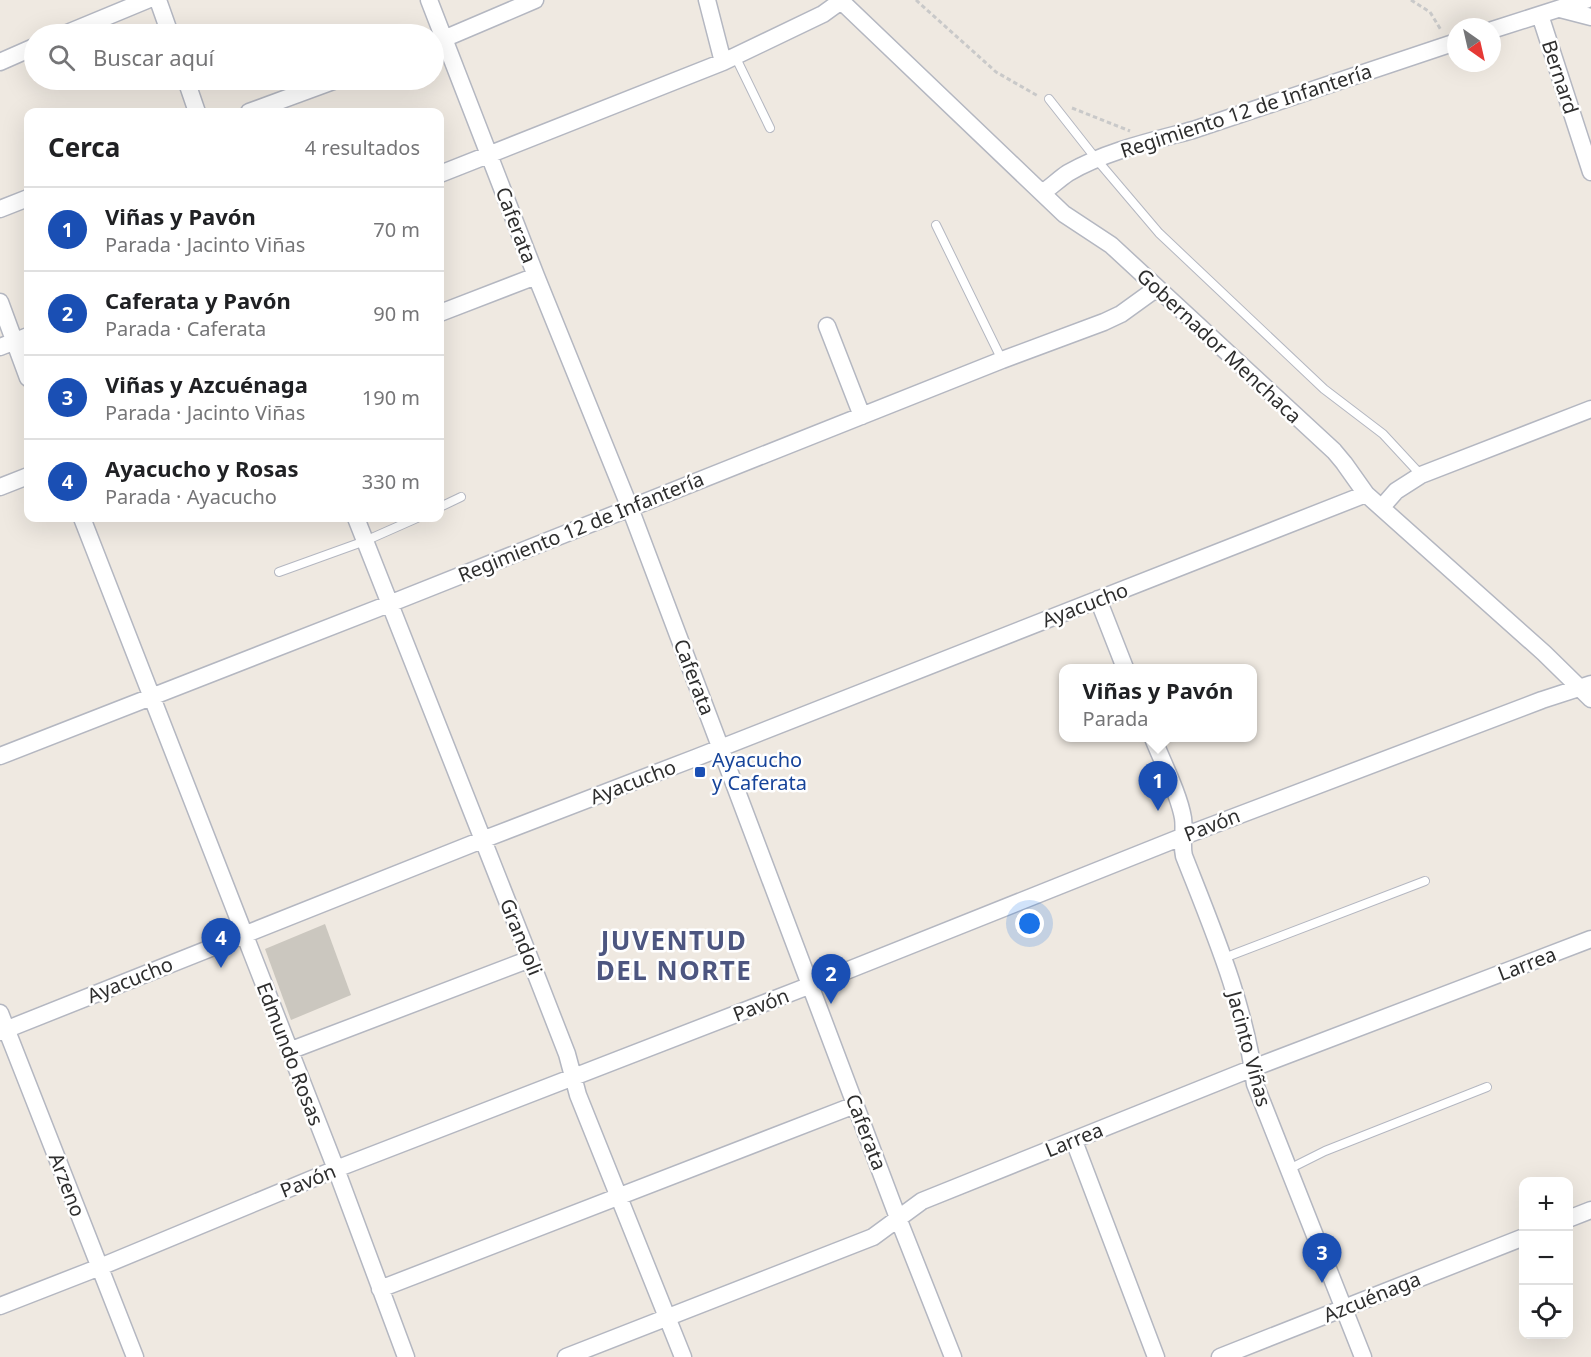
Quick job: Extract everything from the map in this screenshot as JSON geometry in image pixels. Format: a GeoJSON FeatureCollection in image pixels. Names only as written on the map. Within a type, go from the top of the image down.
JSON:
{"type":"FeatureCollection","features":[{"type":"Feature","properties":{"kind":"street"},"geometry":{"type":"LineString","coordinates":[[89,24],[147,0]]}},
{"type":"Feature","properties":{"kind":"street"},"geometry":{"type":"LineString","coordinates":[[158,0],[166,24]]}},
{"type":"Feature","properties":{"kind":"street","name":"Caferata"},"geometry":{"type":"LineString","coordinates":[[429,0],[435,24]]}},
{"type":"Feature","properties":{"kind":"street"},"geometry":{"type":"LineString","coordinates":[[444,38],[535,0]]}},
{"type":"Feature","properties":{"kind":"street"},"geometry":{"type":"LineString","coordinates":[[707,0],[729,59]]}},
{"type":"Feature","properties":{"kind":"street"},"geometry":{"type":"LineString","coordinates":[[1501,27],[1587,0]]}},
{"type":"Feature","properties":{"kind":"street"},"geometry":{"type":"LineString","coordinates":[[444,172],[729,59],[823,14],[840,1]]}},
{"type":"Feature","properties":{"kind":"street","name":"Gobernador Menchaca"},"geometry":{"type":"LineString","coordinates":[[840,1],[1042,193],[1076,223],[1112,246],[1334,451],[1366,494],[1587,690]]}},
{"type":"Feature","properties":{"kind":"street"},"geometry":{"type":"LineString","coordinates":[[1560,9],[1591,17]]}},
{"type":"Feature","properties":{"kind":"street","name":"Bernard"},"geometry":{"type":"LineString","coordinates":[[1540,15],[1591,172]]}},
{"type":"Feature","properties":{"kind":"street","name":"Regimiento 12 de Infantería"},"geometry":{"type":"LineString","coordinates":[[1042,193],[1068,174],[1097,160],[1447,45]]}},
{"type":"Feature","properties":{"kind":"street"},"geometry":{"type":"LineString","coordinates":[[0,62],[24,51]]}},
{"type":"Feature","properties":{"kind":"street","name":"Caferata"},"geometry":{"type":"LineString","coordinates":[[444,51],[489,154],[630,508],[855,1105],[953,1357]]}},
{"type":"Feature","properties":{"kind":"street"},"geometry":{"type":"LineString","coordinates":[[189,90],[196,108]]}},
{"type":"Feature","properties":{"kind":"street"},"geometry":{"type":"LineString","coordinates":[[260,108],[309,90]]}},
{"type":"Feature","properties":{"kind":"street"},"geometry":{"type":"LineString","coordinates":[[0,209],[24,200]]}},
{"type":"Feature","properties":{"kind":"street"},"geometry":{"type":"LineString","coordinates":[[444,311],[536,276]]}},
{"type":"Feature","properties":{"kind":"street","name":"Regimiento 12 de Infantería"},"geometry":{"type":"LineString","coordinates":[[0,756],[1121,314],[1157,288]]}},
{"type":"Feature","properties":{"kind":"street"},"geometry":{"type":"LineString","coordinates":[[0,302],[24,368]]}},
{"type":"Feature","properties":{"kind":"street"},"geometry":{"type":"LineString","coordinates":[[826,326],[862,416]]}},
{"type":"Feature","properties":{"kind":"street"},"geometry":{"type":"LineString","coordinates":[[1382,507],[1396,491],[1421,475],[1591,409]]}},
{"type":"Feature","properties":{"kind":"street"},"geometry":{"type":"LineString","coordinates":[[0,488],[24,478]]}},
{"type":"Feature","properties":{"kind":"street","name":"Ayacucho"},"geometry":{"type":"LineString","coordinates":[[3,1031],[482,840],[1366,494]]}},
{"type":"Feature","properties":{"kind":"street","name":"Edmundo Rosas"},"geometry":{"type":"LineString","coordinates":[[84,522],[336,1170],[406,1357]]}},
{"type":"Feature","properties":{"kind":"street","name":"Grandoli"},"geometry":{"type":"LineString","coordinates":[[358,522],[567,1054],[578,1095],[682,1357]]}},
{"type":"Feature","properties":{"kind":"street"},"geometry":{"type":"LineString","coordinates":[[1098,600],[1123,664]]}},
{"type":"Feature","properties":{"kind":"street","name":"Pavón"},"geometry":{"type":"LineString","coordinates":[[0,1305],[100,1268],[336,1170],[811,985],[1184,836],[1542,700],[1587,690]]}},
{"type":"Feature","properties":{"kind":"street","name":"Jacinto Viñas"},"geometry":{"type":"LineString","coordinates":[[1154,742],[1182,816],[1184,856],[1224,958],[1248,1039],[1255,1084],[1363,1357]]}},
{"type":"Feature","properties":{"kind":"street","name":"Larrea"},"geometry":{"type":"LineString","coordinates":[[566,1357],[873,1237],[922,1201],[1253,1068],[1591,939]]}},
{"type":"Feature","properties":{"kind":"street"},"geometry":{"type":"LineString","coordinates":[[289,1051],[530,959]]}},
{"type":"Feature","properties":{"kind":"street","name":"Arzeno"},"geometry":{"type":"LineString","coordinates":[[0,1013],[3,1031],[135,1357]]}},
{"type":"Feature","properties":{"kind":"street"},"geometry":{"type":"LineString","coordinates":[[380,1289],[855,1105]]}},
{"type":"Feature","properties":{"kind":"street"},"geometry":{"type":"LineString","coordinates":[[1074,1141],[1156,1357]]}},
{"type":"Feature","properties":{"kind":"street"},"geometry":{"type":"LineString","coordinates":[[1573,1217],[1591,1210]]}},
{"type":"Feature","properties":{"kind":"street","name":"Azcuénaga"},"geometry":{"type":"LineString","coordinates":[[1220,1357],[1519,1239]]}},
{"type":"Feature","properties":{"kind":"lane"},"geometry":{"type":"LineString","coordinates":[[729,59],[770,128]]}},
{"type":"Feature","properties":{"kind":"lane"},"geometry":{"type":"LineString","coordinates":[[1049,99],[1159,233],[1324,389],[1383,434],[1421,475]]}},
{"type":"Feature","properties":{"kind":"lane"},"geometry":{"type":"LineString","coordinates":[[936,225],[1002,360]]}},
{"type":"Feature","properties":{"kind":"lane"},"geometry":{"type":"LineString","coordinates":[[444,505],[461,497]]}},
{"type":"Feature","properties":{"kind":"lane"},"geometry":{"type":"LineString","coordinates":[[279,572],[365,541],[408,522]]}},
{"type":"Feature","properties":{"kind":"lane"},"geometry":{"type":"LineString","coordinates":[[1224,958],[1425,881]]}},
{"type":"Feature","properties":{"kind":"lane"},"geometry":{"type":"LineString","coordinates":[[1289,1169],[1348,1141],[1486,1088]]}},
{"type":"Feature","properties":{"kind":"path"},"geometry":{"type":"LineString","coordinates":[[916,0],[996,72],[1032,94],[1154,140]]}},
{"type":"Feature","properties":{"kind":"path"},"geometry":{"type":"LineString","coordinates":[[1411,0],[1430,12],[1447,35]]}},
{"type":"Feature","properties":{"kind":"building"},"geometry":{"type":"Polygon","coordinates":[[[325,924],[351,995],[291,1020],[265,949],[325,924]]]}},
{"type":"Feature","properties":{"kind":"place","name":"Ayacucho y Caferata"},"geometry":{"type":"Point","coordinates":[700,772]}},
{"type":"Feature","properties":{"kind":"place","name":"Viñas y Pavón"},"geometry":{"type":"Point","coordinates":[1158,811]}},
{"type":"Feature","properties":{"kind":"place","name":"Ayacucho y Rosas"},"geometry":{"type":"Point","coordinates":[221,968]}},
{"type":"Feature","properties":{"kind":"place","name":"Caferata y Pavón"},"geometry":{"type":"Point","coordinates":[831,1004]}},
{"type":"Feature","properties":{"kind":"place","name":"Viñas y Azcuénaga"},"geometry":{"type":"Point","coordinates":[1322,1283]}},
{"type":"Feature","properties":{"kind":"district","name":"JUVENTUD DEL NORTE"},"geometry":{"type":"Point","coordinates":[674,956]}}]}
